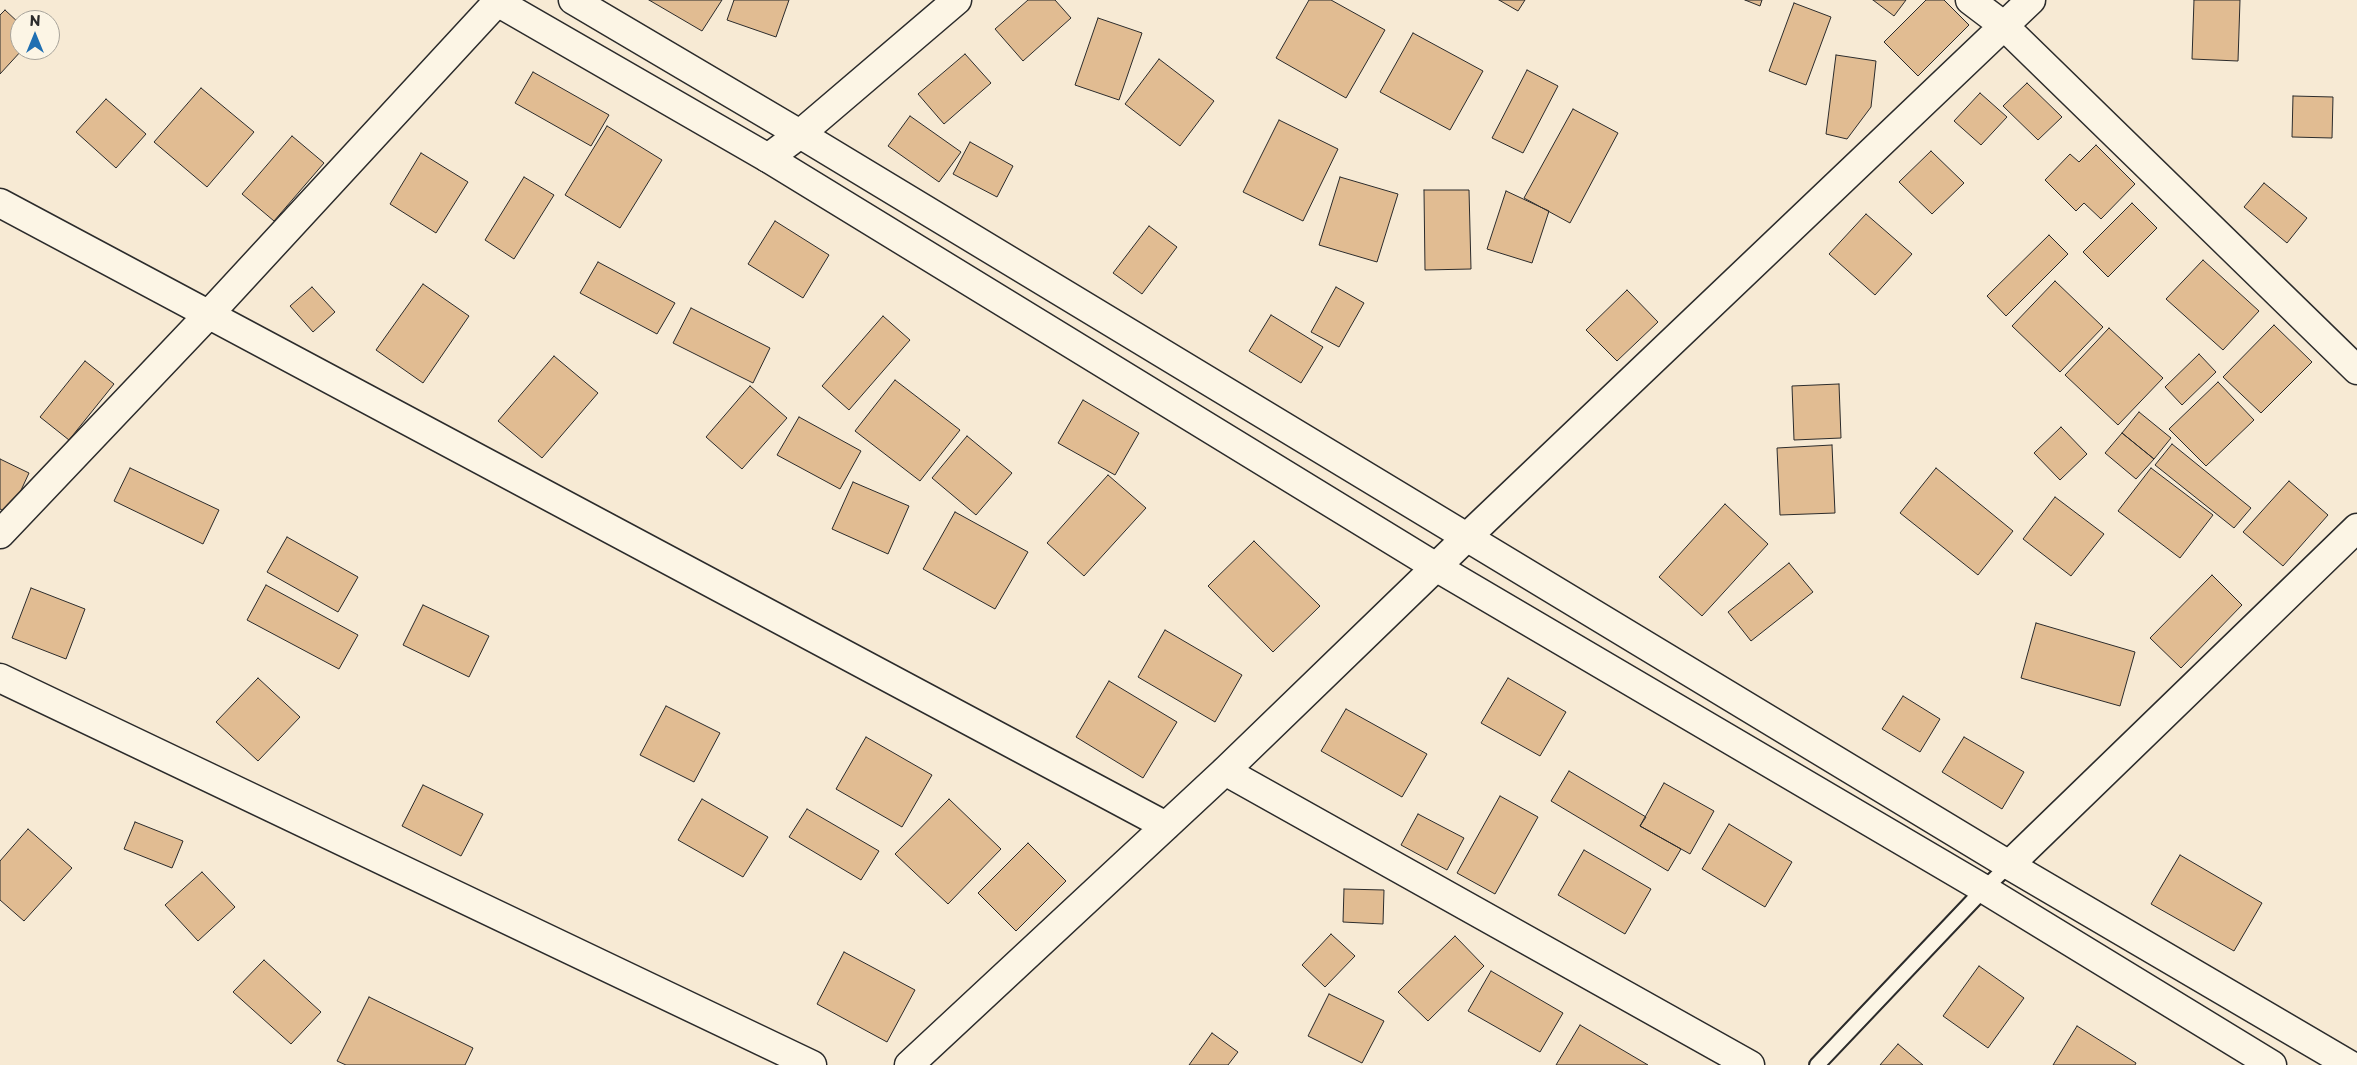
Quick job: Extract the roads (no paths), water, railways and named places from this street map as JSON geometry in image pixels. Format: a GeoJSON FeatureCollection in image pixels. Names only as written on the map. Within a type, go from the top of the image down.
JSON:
{"type":"FeatureCollection","features":[{"type":"Feature","properties":{"kind":"street"},"geometry":{"type":"LineString","coordinates":[[573,0],[800,134],[2009,865],[2350,1065]]}},
{"type":"Feature","properties":{"kind":"street"},"geometry":{"type":"LineString","coordinates":[[768,158],[800,134],[957,0]]}},
{"type":"Feature","properties":{"kind":"street"},"geometry":{"type":"LineString","coordinates":[[1970,0],[2004,25],[2357,370]]}},
{"type":"Feature","properties":{"kind":"street"},"geometry":{"type":"LineString","coordinates":[[909,1065],[1225,771],[1467,537],[2031,0]]}},
{"type":"Feature","properties":{"kind":"street"},"geometry":{"type":"LineString","coordinates":[[0,534],[210,314],[497,1],[768,158],[1436,568],[1984,888],[2272,1065]]}},
{"type":"Feature","properties":{"kind":"street"},"geometry":{"type":"LineString","coordinates":[[0,203],[1166,826]]}},
{"type":"Feature","properties":{"kind":"street"},"geometry":{"type":"LineString","coordinates":[[2009,865],[2357,528]]}},
{"type":"Feature","properties":{"kind":"street"},"geometry":{"type":"LineString","coordinates":[[0,678],[812,1065]]}},
{"type":"Feature","properties":{"kind":"street"},"geometry":{"type":"LineString","coordinates":[[1225,771],[1750,1065]]}},
{"type":"Feature","properties":{"kind":"lane"},"geometry":{"type":"LineString","coordinates":[[1817,1065],[1984,888],[2009,865]]}}]}
